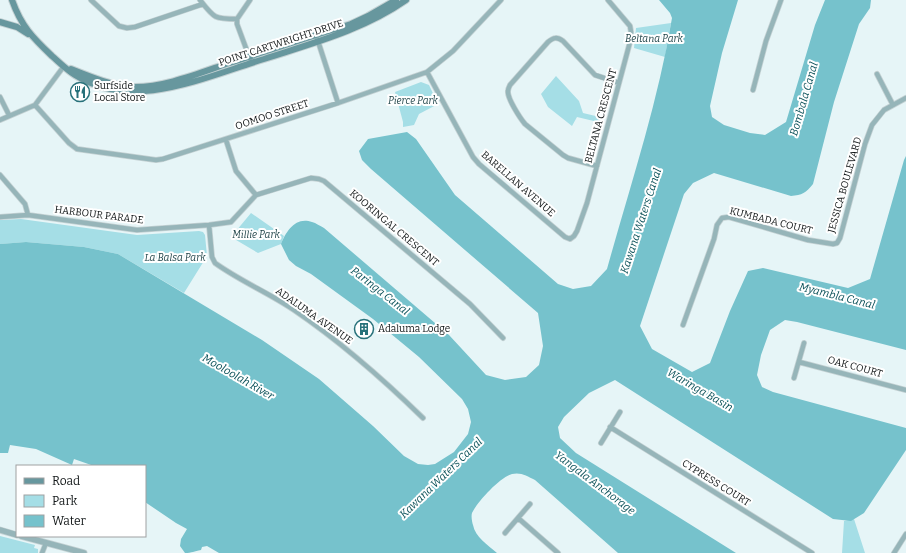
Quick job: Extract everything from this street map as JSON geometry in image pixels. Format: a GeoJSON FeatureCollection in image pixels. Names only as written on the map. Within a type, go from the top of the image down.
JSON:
{"type":"FeatureCollection","features":[{"type":"Feature","properties":{"kind":"main road","name":"POINT CARTWRIGHT DRIVE"},"geometry":{"type":"LineString","coordinates":[[12,0],[24,26],[37,42]]}},
{"type":"Feature","properties":{"kind":"main road","name":"POINT CARTWRIGHT DRIVE"},"geometry":{"type":"LineString","coordinates":[[0,22],[21,29],[74,75],[87,82],[111,90],[137,92],[189,83],[356,21],[396,0]]}},
{"type":"Feature","properties":{"kind":"main road","name":"POINT CARTWRIGHT DRIVE"},"geometry":{"type":"LineString","coordinates":[[250,60],[319,42],[352,30],[371,21],[406,0]]}},
{"type":"Feature","properties":{"kind":"street"},"geometry":{"type":"LineString","coordinates":[[91,0],[119,26],[127,28],[136,27],[202,2],[216,18],[237,19]]}},
{"type":"Feature","properties":{"kind":"street"},"geometry":{"type":"LineString","coordinates":[[250,0],[237,19],[237,24],[250,60]]}},
{"type":"Feature","properties":{"kind":"street","name":"OOMOO STREET"},"geometry":{"type":"LineString","coordinates":[[35,105],[73,147],[82,150],[156,160],[163,159],[226,140],[427,72],[453,51],[501,0]]}},
{"type":"Feature","properties":{"kind":"street","name":"BELTANA CRESCENT"},"geometry":{"type":"LineString","coordinates":[[570,239],[577,231],[587,203],[630,42],[630,26],[608,0]]}},
{"type":"Feature","properties":{"kind":"street"},"geometry":{"type":"LineString","coordinates":[[753,90],[766,42],[781,0]]}},
{"type":"Feature","properties":{"kind":"street"},"geometry":{"type":"LineString","coordinates":[[316,35],[338,103]]}},
{"type":"Feature","properties":{"kind":"street"},"geometry":{"type":"LineString","coordinates":[[597,166],[568,158],[525,124],[508,96],[508,89],[553,38],[558,38],[563,41],[595,75],[619,83]]}},
{"type":"Feature","properties":{"kind":"street"},"geometry":{"type":"LineString","coordinates":[[0,120],[35,105],[64,66]]}},
{"type":"Feature","properties":{"kind":"street","name":"BARELLAN AVENUE"},"geometry":{"type":"LineString","coordinates":[[427,72],[473,158],[565,237],[570,239]]}},
{"type":"Feature","properties":{"kind":"street"},"geometry":{"type":"LineString","coordinates":[[876,74],[893,105]]}},
{"type":"Feature","properties":{"kind":"street"},"geometry":{"type":"LineString","coordinates":[[0,97],[9,116]]}},
{"type":"Feature","properties":{"kind":"street","name":"JESSICA BOULEVARD"},"geometry":{"type":"LineString","coordinates":[[833,244],[837,243],[840,238],[865,144],[872,125],[884,110],[906,98]]}},
{"type":"Feature","properties":{"kind":"street"},"geometry":{"type":"LineString","coordinates":[[226,140],[236,172],[256,195]]}},
{"type":"Feature","properties":{"kind":"street"},"geometry":{"type":"LineString","coordinates":[[0,175],[25,204],[28,215]]}},
{"type":"Feature","properties":{"kind":"street","name":"KOORINGAL CRESCENT"},"geometry":{"type":"LineString","coordinates":[[256,195],[311,178],[324,181],[470,304],[503,338]]}},
{"type":"Feature","properties":{"kind":"street","name":"HARBOUR PARADE"},"geometry":{"type":"LineString","coordinates":[[0,217],[28,215],[137,230],[209,225],[231,222],[256,195]]}},
{"type":"Feature","properties":{"kind":"street","name":"KUMBADA COURT"},"geometry":{"type":"LineString","coordinates":[[684,325],[717,225],[722,218],[729,218],[808,240],[833,244]]}},
{"type":"Feature","properties":{"kind":"street","name":"ADALUMA AVENUE"},"geometry":{"type":"LineString","coordinates":[[209,225],[212,257],[215,263],[294,310],[346,349],[397,392],[423,418]]}},
{"type":"Feature","properties":{"kind":"street"},"geometry":{"type":"LineString","coordinates":[[794,378],[804,343]]}},
{"type":"Feature","properties":{"kind":"street","name":"OAK COURT"},"geometry":{"type":"LineString","coordinates":[[799,362],[906,390]]}},
{"type":"Feature","properties":{"kind":"street"},"geometry":{"type":"LineString","coordinates":[[601,443],[620,412]]}},
{"type":"Feature","properties":{"kind":"street","name":"CYPRESS COURT"},"geometry":{"type":"LineString","coordinates":[[610,427],[812,553]]}},
{"type":"Feature","properties":{"kind":"street"},"geometry":{"type":"LineString","coordinates":[[504,534],[530,504]]}},
{"type":"Feature","properties":{"kind":"street"},"geometry":{"type":"LineString","coordinates":[[518,518],[558,553]]}},
{"type":"Feature","properties":{"kind":"street"},"geometry":{"type":"LineString","coordinates":[[0,530],[16,535]]}},
{"type":"Feature","properties":{"kind":"street"},"geometry":{"type":"LineString","coordinates":[[894,553],[906,534]]}},
{"type":"Feature","properties":{"kind":"street"},"geometry":{"type":"LineString","coordinates":[[25,537],[84,553]]}},
{"type":"Feature","properties":{"kind":"street"},"geometry":{"type":"LineString","coordinates":[[42,553],[46,543]]}},
{"type":"Feature","properties":{"kind":"green space","name":"Beltana Park"},"geometry":{"type":"Polygon","coordinates":[[[671,23],[665,57],[634,48],[636,28],[671,23]]]}},
{"type":"Feature","properties":{"kind":"green space"},"geometry":{"type":"Polygon","coordinates":[[[556,76],[579,101],[583,113],[604,118],[602,123],[577,117],[572,126],[548,107],[541,94],[556,76]]]}},
{"type":"Feature","properties":{"kind":"green space","name":"Pierce Park"},"geometry":{"type":"Polygon","coordinates":[[[421,82],[429,85],[438,104],[419,114],[414,125],[403,127],[395,92],[421,82]]]}},
{"type":"Feature","properties":{"kind":"green space","name":"Millie Park"},"geometry":{"type":"Polygon","coordinates":[[[251,213],[284,236],[281,244],[258,253],[231,237],[251,213]]]}},
{"type":"Feature","properties":{"kind":"green space","name":"La Balsa Park"},"geometry":{"type":"Polygon","coordinates":[[[21,219],[137,235],[199,231],[203,232],[205,235],[207,256],[184,293],[118,254],[84,247],[26,242],[0,244],[0,220],[21,219]]]}},
{"type":"Feature","properties":{"kind":"green space"},"geometry":{"type":"Polygon","coordinates":[[[854,519],[865,553],[842,553],[844,521],[854,519]]]}},
{"type":"Feature","properties":{"kind":"green space"},"geometry":{"type":"Polygon","coordinates":[[[0,536],[35,545],[34,548],[38,549],[38,553],[0,553],[0,536]]]}},
{"type":"Feature","properties":{"kind":"water"},"geometry":{"type":"Polygon","coordinates":[[[659,0],[738,0],[722,53],[710,106],[712,117],[724,125],[750,133],[765,135],[786,122],[815,25],[825,0],[871,0],[870,8],[859,24],[834,102],[813,184],[804,193],[791,196],[714,173],[693,183],[684,194],[640,326],[652,349],[692,372],[710,363],[730,311],[748,271],[763,268],[848,288],[870,279],[906,156],[906,350],[785,320],[770,330],[761,355],[757,375],[762,387],[773,392],[906,428],[906,450],[864,513],[851,521],[833,519],[615,380],[589,393],[564,417],[558,427],[560,438],[576,453],[736,553],[618,553],[535,480],[524,475],[512,474],[495,485],[472,513],[472,522],[476,533],[497,553],[219,553],[207,546],[202,547],[201,550],[185,553],[180,546],[181,539],[187,529],[146,503],[146,465],[91,465],[74,459],[72,465],[36,449],[10,445],[8,453],[0,453],[0,244],[26,242],[84,247],[118,254],[262,340],[319,379],[373,426],[404,456],[418,464],[428,465],[435,464],[454,452],[468,434],[471,422],[468,409],[462,399],[419,357],[373,319],[289,260],[281,244],[283,239],[292,226],[301,221],[312,222],[324,228],[449,335],[486,375],[505,380],[526,377],[539,365],[543,346],[538,313],[371,169],[362,160],[359,151],[368,139],[407,132],[416,139],[455,195],[558,284],[573,289],[591,286],[607,269],[643,144],[659,81],[672,18],[670,13],[659,0]]]}},
{"type":"Feature","properties":{"kind":"place","name":"Surfside Local Store"},"geometry":{"type":"Point","coordinates":[80,92]}},
{"type":"Feature","properties":{"kind":"place","name":"Adaluma Lodge"},"geometry":{"type":"Point","coordinates":[364,329]}},
{"type":"Feature","properties":{"kind":"water label","name":"Bombala Canal"},"geometry":{"type":"Point","coordinates":[804,99]}},
{"type":"Feature","properties":{"kind":"water label","name":"Kawana Waters Canal"},"geometry":{"type":"Point","coordinates":[641,221]}},
{"type":"Feature","properties":{"kind":"water label","name":"Paringa Canal"},"geometry":{"type":"Point","coordinates":[380,291]}},
{"type":"Feature","properties":{"kind":"water label","name":"Myambla Canal"},"geometry":{"type":"Point","coordinates":[837,296]}},
{"type":"Feature","properties":{"kind":"water label","name":"Mooloolah River"},"geometry":{"type":"Point","coordinates":[238,377]}},
{"type":"Feature","properties":{"kind":"water label","name":"Waringa Basin"},"geometry":{"type":"Point","coordinates":[700,390]}},
{"type":"Feature","properties":{"kind":"water label","name":"Kawana Waters Canal"},"geometry":{"type":"Point","coordinates":[441,478]}},
{"type":"Feature","properties":{"kind":"water label","name":"Yangala Anchorage"},"geometry":{"type":"Point","coordinates":[595,483]}}]}
